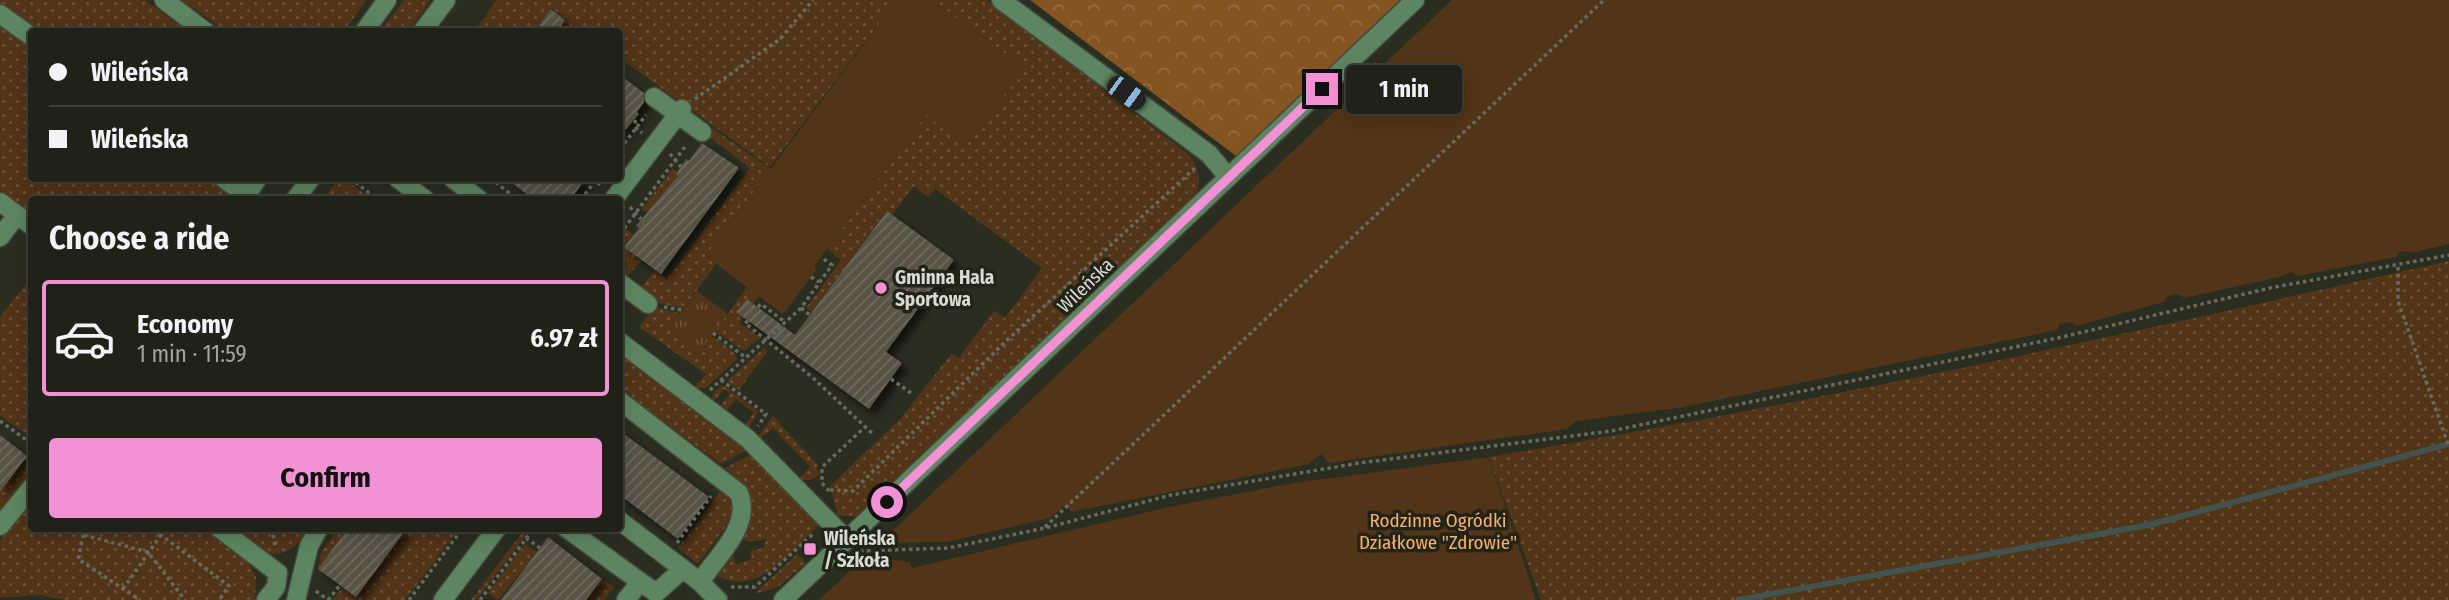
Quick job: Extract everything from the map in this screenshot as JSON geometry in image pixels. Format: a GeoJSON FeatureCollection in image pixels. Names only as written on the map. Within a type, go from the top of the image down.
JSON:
{"type":"FeatureCollection","features":[{"type":"Feature","properties":{"kind":"street"},"geometry":{"type":"LineString","coordinates":[[164,0],[201,28]]}},
{"type":"Feature","properties":{"kind":"street"},"geometry":{"type":"LineString","coordinates":[[367,28],[387,0]]}},
{"type":"Feature","properties":{"kind":"street"},"geometry":{"type":"LineString","coordinates":[[425,28],[446,0]]}},
{"type":"Feature","properties":{"kind":"street"},"geometry":{"type":"LineString","coordinates":[[1001,0],[1209,155],[1228,177]]}},
{"type":"Feature","properties":{"kind":"street","name":"Wileńska"},"geometry":{"type":"LineString","coordinates":[[783,600],[1415,0]]}},
{"type":"Feature","properties":{"kind":"street"},"geometry":{"type":"LineString","coordinates":[[0,14],[28,34]]}},
{"type":"Feature","properties":{"kind":"street"},"geometry":{"type":"LineString","coordinates":[[654,97],[680,112],[702,132]]}},
{"type":"Feature","properties":{"kind":"street"},"geometry":{"type":"LineString","coordinates":[[616,196],[680,112]]}},
{"type":"Feature","properties":{"kind":"street"},"geometry":{"type":"LineString","coordinates":[[228,182],[244,196]]}},
{"type":"Feature","properties":{"kind":"street"},"geometry":{"type":"LineString","coordinates":[[402,182],[421,196]]}},
{"type":"Feature","properties":{"kind":"street"},"geometry":{"type":"LineString","coordinates":[[457,182],[475,196]]}},
{"type":"Feature","properties":{"kind":"street"},"geometry":{"type":"LineString","coordinates":[[0,202],[28,223]]}},
{"type":"Feature","properties":{"kind":"street"},"geometry":{"type":"LineString","coordinates":[[0,237],[17,215]]}},
{"type":"Feature","properties":{"kind":"street"},"geometry":{"type":"LineString","coordinates":[[623,285],[648,304]]}},
{"type":"Feature","properties":{"kind":"street"},"geometry":{"type":"LineString","coordinates":[[623,344],[748,439],[847,540]]}},
{"type":"Feature","properties":{"kind":"street"},"geometry":{"type":"LineString","coordinates":[[623,403],[739,493],[743,503],[741,523],[710,592],[623,523]]}},
{"type":"Feature","properties":{"kind":"street"},"geometry":{"type":"LineString","coordinates":[[0,527],[28,492]]}},
{"type":"Feature","properties":{"kind":"street"},"geometry":{"type":"LineString","coordinates":[[224,532],[278,573],[276,587],[266,600]]}},
{"type":"Feature","properties":{"kind":"street"},"geometry":{"type":"LineString","coordinates":[[296,600],[309,546],[317,532]]}},
{"type":"Feature","properties":{"kind":"street"},"geometry":{"type":"LineString","coordinates":[[443,600],[494,532]]}},
{"type":"Feature","properties":{"kind":"street"},"geometry":{"type":"LineString","coordinates":[[571,532],[657,597],[683,569]]}},
{"type":"Feature","properties":{"kind":"street"},"geometry":{"type":"LineString","coordinates":[[626,600],[640,582]]}},
{"type":"Feature","properties":{"kind":"path"},"geometry":{"type":"LineString","coordinates":[[680,112],[780,39],[813,0]]}},
{"type":"Feature","properties":{"kind":"path"},"geometry":{"type":"LineString","coordinates":[[1045,528],[1604,0]]}},
{"type":"Feature","properties":{"kind":"path"},"geometry":{"type":"LineString","coordinates":[[865,427],[822,467],[822,483],[830,490],[853,491],[1005,342],[1209,155]]}},
{"type":"Feature","properties":{"kind":"path"},"geometry":{"type":"LineString","coordinates":[[355,182],[373,196]]}},
{"type":"Feature","properties":{"kind":"path"},"geometry":{"type":"LineString","coordinates":[[495,182],[514,196]]}},
{"type":"Feature","properties":{"kind":"path"},"geometry":{"type":"LineString","coordinates":[[847,540],[858,551],[948,548],[1045,528],[1171,495],[1360,463],[1611,431],[2058,338],[2270,288],[2398,267],[2449,255]]}},
{"type":"Feature","properties":{"kind":"path"},"geometry":{"type":"LineString","coordinates":[[698,400],[801,308],[832,265],[821,257]]}},
{"type":"Feature","properties":{"kind":"path"},"geometry":{"type":"LineString","coordinates":[[2398,267],[2398,301],[2449,447]]}},
{"type":"Feature","properties":{"kind":"path"},"geometry":{"type":"LineString","coordinates":[[811,277],[819,282]]}},
{"type":"Feature","properties":{"kind":"path"},"geometry":{"type":"LineString","coordinates":[[758,307],[761,304],[785,322]]}},
{"type":"Feature","properties":{"kind":"path"},"geometry":{"type":"LineString","coordinates":[[801,308],[810,315]]}},
{"type":"Feature","properties":{"kind":"path"},"geometry":{"type":"LineString","coordinates":[[748,321],[746,323],[874,435]]}},
{"type":"Feature","properties":{"kind":"path"},"geometry":{"type":"LineString","coordinates":[[713,333],[746,358]]}},
{"type":"Feature","properties":{"kind":"path"},"geometry":{"type":"LineString","coordinates":[[891,379],[911,393]]}},
{"type":"Feature","properties":{"kind":"path"},"geometry":{"type":"LineString","coordinates":[[0,421],[28,441]]}},
{"type":"Feature","properties":{"kind":"path"},"geometry":{"type":"LineString","coordinates":[[666,538],[675,545],[716,490]]}},
{"type":"Feature","properties":{"kind":"path"},"geometry":{"type":"LineString","coordinates":[[710,592],[723,584],[737,589],[755,587],[835,511],[827,496],[830,490]]}},
{"type":"Feature","properties":{"kind":"path"},"geometry":{"type":"LineString","coordinates":[[84,532],[78,559],[140,600]]}},
{"type":"Feature","properties":{"kind":"path"},"geometry":{"type":"LineString","coordinates":[[158,532],[229,586],[219,600]]}},
{"type":"Feature","properties":{"kind":"path"},"geometry":{"type":"LineString","coordinates":[[123,589],[163,532]]}},
{"type":"Feature","properties":{"kind":"path"},"geometry":{"type":"LineString","coordinates":[[409,600],[460,532]]}},
{"type":"Feature","properties":{"kind":"path"},"geometry":{"type":"LineString","coordinates":[[480,600],[531,532]]}},
{"type":"Feature","properties":{"kind":"path"},"geometry":{"type":"LineString","coordinates":[[84,535],[148,552],[186,600]]}},
{"type":"Feature","properties":{"kind":"path"},"geometry":{"type":"LineString","coordinates":[[526,538],[540,548]]}},
{"type":"Feature","properties":{"kind":"path"},"geometry":{"type":"LineString","coordinates":[[328,600],[340,585]]}},
{"type":"Feature","properties":{"kind":"path"},"geometry":{"type":"LineString","coordinates":[[484,595],[491,600]]}},
{"type":"Feature","properties":{"kind":"green space"},"geometry":{"type":"Polygon","coordinates":[[[0,0],[145,0],[183,28],[32,28],[0,5],[0,0]]]}},
{"type":"Feature","properties":{"kind":"green space"},"geometry":{"type":"Polygon","coordinates":[[[182,0],[366,0],[347,28],[221,28],[182,0]]]}},
{"type":"Feature","properties":{"kind":"green space"},"geometry":{"type":"Polygon","coordinates":[[[404,0],[430,0],[412,28],[382,28],[404,0]]]}},
{"type":"Feature","properties":{"kind":"green space"},"geometry":{"type":"Polygon","coordinates":[[[497,0],[897,0],[770,167],[623,60],[623,28],[559,28],[566,19],[552,8],[536,28],[476,28],[497,0]]]}},
{"type":"Feature","properties":{"kind":"green space"},"geometry":{"type":"Polygon","coordinates":[[[897,0],[932,0],[1025,68],[966,146],[926,115],[814,266],[817,269],[783,314],[706,256],[897,0]]]}},
{"type":"Feature","properties":{"kind":"green space"},"geometry":{"type":"Polygon","coordinates":[[[932,0],[986,0],[1187,153],[1199,175],[1198,187],[1193,199],[857,516],[838,516],[830,486],[901,418],[952,353],[959,358],[994,311],[1005,318],[1042,268],[935,189],[928,197],[914,186],[892,215],[886,211],[812,312],[806,308],[841,260],[827,249],[926,115],[1024,68],[932,0]]]}},
{"type":"Feature","properties":{"kind":"green space"},"geometry":{"type":"Polygon","coordinates":[[[1030,0],[1400,0],[1236,156],[1030,0]]]}},
{"type":"Feature","properties":{"kind":"green space"},"geometry":{"type":"Polygon","coordinates":[[[1452,0],[2449,0],[2449,244],[2416,252],[2400,251],[2396,257],[2298,276],[2291,272],[2280,277],[2184,298],[2178,294],[2168,296],[2164,302],[2076,326],[2070,322],[2060,324],[2057,330],[1678,408],[1576,421],[1567,429],[1329,463],[1321,454],[1309,464],[1071,512],[1066,505],[1050,518],[947,542],[880,543],[1452,0]]]}},
{"type":"Feature","properties":{"kind":"green space"},"geometry":{"type":"Polygon","coordinates":[[[0,21],[28,43],[28,182],[215,182],[229,196],[28,196],[28,211],[0,190],[0,21]]]}},
{"type":"Feature","properties":{"kind":"green space"},"geometry":{"type":"Polygon","coordinates":[[[712,128],[771,169],[706,256],[716,264],[684,308],[658,303],[640,289],[654,270],[667,279],[750,168],[707,135],[712,128]]]}},
{"type":"Feature","properties":{"kind":"green space"},"geometry":{"type":"Polygon","coordinates":[[[673,168],[678,176],[650,213],[641,210],[673,168]]]}},
{"type":"Feature","properties":{"kind":"green space"},"geometry":{"type":"Polygon","coordinates":[[[336,182],[348,182],[368,196],[325,196],[336,182]]]}},
{"type":"Feature","properties":{"kind":"green space"},"geometry":{"type":"Polygon","coordinates":[[[626,229],[634,234],[624,247],[642,260],[628,275],[623,274],[628,263],[623,259],[623,234],[626,229]]]}},
{"type":"Feature","properties":{"kind":"green space"},"geometry":{"type":"Polygon","coordinates":[[[2449,261],[2449,600],[1541,600],[1489,457],[1850,391],[2449,261]]]}},
{"type":"Feature","properties":{"kind":"green space"},"geometry":{"type":"Polygon","coordinates":[[[28,282],[28,435],[0,416],[0,317],[28,282]]]}},
{"type":"Feature","properties":{"kind":"green space"},"geometry":{"type":"Polygon","coordinates":[[[747,287],[759,296],[754,304],[747,299],[737,312],[744,318],[740,323],[760,338],[744,351],[715,331],[747,287]]]}},
{"type":"Feature","properties":{"kind":"green space"},"geometry":{"type":"Polygon","coordinates":[[[697,291],[728,314],[700,351],[669,328],[697,291]]]}},
{"type":"Feature","properties":{"kind":"green space"},"geometry":{"type":"Polygon","coordinates":[[[654,307],[680,313],[669,328],[700,351],[711,335],[735,353],[737,359],[707,387],[699,389],[695,386],[706,374],[639,327],[654,307]]]}},
{"type":"Feature","properties":{"kind":"green space"},"geometry":{"type":"Polygon","coordinates":[[[765,347],[767,352],[739,390],[727,381],[765,347]]]}},
{"type":"Feature","properties":{"kind":"green space"},"geometry":{"type":"Polygon","coordinates":[[[623,356],[726,433],[745,451],[721,464],[623,391],[623,356]]]}},
{"type":"Feature","properties":{"kind":"green space"},"geometry":{"type":"Polygon","coordinates":[[[723,385],[758,411],[749,428],[745,425],[754,413],[736,399],[726,411],[720,406],[730,394],[724,389],[714,401],[712,399],[713,393],[723,385]]]}},
{"type":"Feature","properties":{"kind":"green space"},"geometry":{"type":"Polygon","coordinates":[[[773,416],[818,465],[816,468],[821,474],[816,478],[799,478],[810,467],[773,428],[761,438],[758,436],[773,416]]]}},
{"type":"Feature","properties":{"kind":"green space"},"geometry":{"type":"Polygon","coordinates":[[[750,455],[819,525],[773,568],[747,581],[733,581],[718,576],[733,555],[736,564],[752,559],[750,551],[763,548],[767,539],[749,542],[743,539],[750,518],[749,500],[741,483],[725,468],[750,455]]]}},
{"type":"Feature","properties":{"kind":"green space"},"geometry":{"type":"Polygon","coordinates":[[[27,456],[28,478],[0,511],[0,492],[27,456]]]}},
{"type":"Feature","properties":{"kind":"green space","name":"Rodzinne Ogródki Działkowe \"Zdrowie\""},"geometry":{"type":"Polygon","coordinates":[[[1489,457],[1536,600],[819,600],[866,556],[910,562],[912,568],[1169,507],[1294,483],[1489,457]]]}},
{"type":"Feature","properties":{"kind":"green space"},"geometry":{"type":"Polygon","coordinates":[[[722,489],[733,505],[732,518],[698,564],[678,548],[722,489]]]}},
{"type":"Feature","properties":{"kind":"green space"},"geometry":{"type":"Polygon","coordinates":[[[28,503],[28,532],[208,532],[246,559],[256,577],[255,600],[66,600],[38,595],[0,598],[0,541],[28,503]]]}},
{"type":"Feature","properties":{"kind":"green space"},"geometry":{"type":"Polygon","coordinates":[[[231,532],[307,532],[289,550],[280,553],[270,553],[250,545],[231,532]]]}},
{"type":"Feature","properties":{"kind":"green space"},"geometry":{"type":"Polygon","coordinates":[[[336,532],[346,532],[318,569],[321,552],[336,532]]]}},
{"type":"Feature","properties":{"kind":"green space"},"geometry":{"type":"Polygon","coordinates":[[[405,532],[457,532],[405,600],[333,600],[342,587],[356,597],[405,532]]]}},
{"type":"Feature","properties":{"kind":"green space"},"geometry":{"type":"Polygon","coordinates":[[[523,532],[529,532],[476,600],[471,600],[523,532]]]}},
{"type":"Feature","properties":{"kind":"green space"},"geometry":{"type":"Polygon","coordinates":[[[525,544],[537,552],[498,600],[488,593],[525,544]]]}},
{"type":"Feature","properties":{"kind":"green space"},"geometry":{"type":"Polygon","coordinates":[[[797,554],[806,563],[778,587],[754,594],[797,554]]]}},
{"type":"Feature","properties":{"kind":"green space"},"geometry":{"type":"Polygon","coordinates":[[[602,579],[614,587],[604,600],[586,600],[602,579]]]}},
{"type":"Feature","properties":{"kind":"building"},"geometry":{"type":"Polygon","coordinates":[[[551,9],[565,20],[560,28],[537,28],[551,9]]]}},
{"type":"Feature","properties":{"kind":"building"},"geometry":{"type":"Polygon","coordinates":[[[623,77],[644,93],[644,102],[637,112],[639,114],[623,133],[623,77]]]}},
{"type":"Feature","properties":{"kind":"building"},"geometry":{"type":"Polygon","coordinates":[[[702,143],[739,168],[661,274],[624,247],[639,228],[636,226],[678,176],[676,174],[686,159],[689,161],[702,143]]]}},
{"type":"Feature","properties":{"kind":"building"},"geometry":{"type":"Polygon","coordinates":[[[511,182],[583,182],[573,196],[529,196],[511,182]]]}},
{"type":"Feature","properties":{"kind":"building","name":"Gminna Hala Sportowa"},"geometry":{"type":"Polygon","coordinates":[[[887,211],[954,260],[886,352],[902,363],[869,409],[736,312],[747,299],[795,335],[887,211]]]}},
{"type":"Feature","properties":{"kind":"building"},"geometry":{"type":"Polygon","coordinates":[[[623,433],[709,497],[678,539],[623,497],[623,433]]]}},
{"type":"Feature","properties":{"kind":"building"},"geometry":{"type":"Polygon","coordinates":[[[0,435],[27,456],[0,492],[0,435]]]}},
{"type":"Feature","properties":{"kind":"building"},"geometry":{"type":"Polygon","coordinates":[[[345,532],[404,532],[356,597],[318,569],[345,532]]]}},
{"type":"Feature","properties":{"kind":"building"},"geometry":{"type":"Polygon","coordinates":[[[548,537],[602,579],[586,600],[501,600],[548,537]]]}},
{"type":"Feature","properties":{"kind":"waterway"},"geometry":{"type":"LineString","coordinates":[[1738,600],[2149,525],[2449,444]]}},
{"type":"Feature","properties":{"kind":"place","name":"Gminna Hala Sportowa"},"geometry":{"type":"Point","coordinates":[881,288]}},
{"type":"Feature","properties":{"kind":"place","name":"Wileńska / Szkoła"},"geometry":{"type":"Point","coordinates":[810,549]}},
{"type":"Feature","properties":{"kind":"route"},"geometry":{"type":"LineString","coordinates":[[887,502],[1322,89]]}}]}
